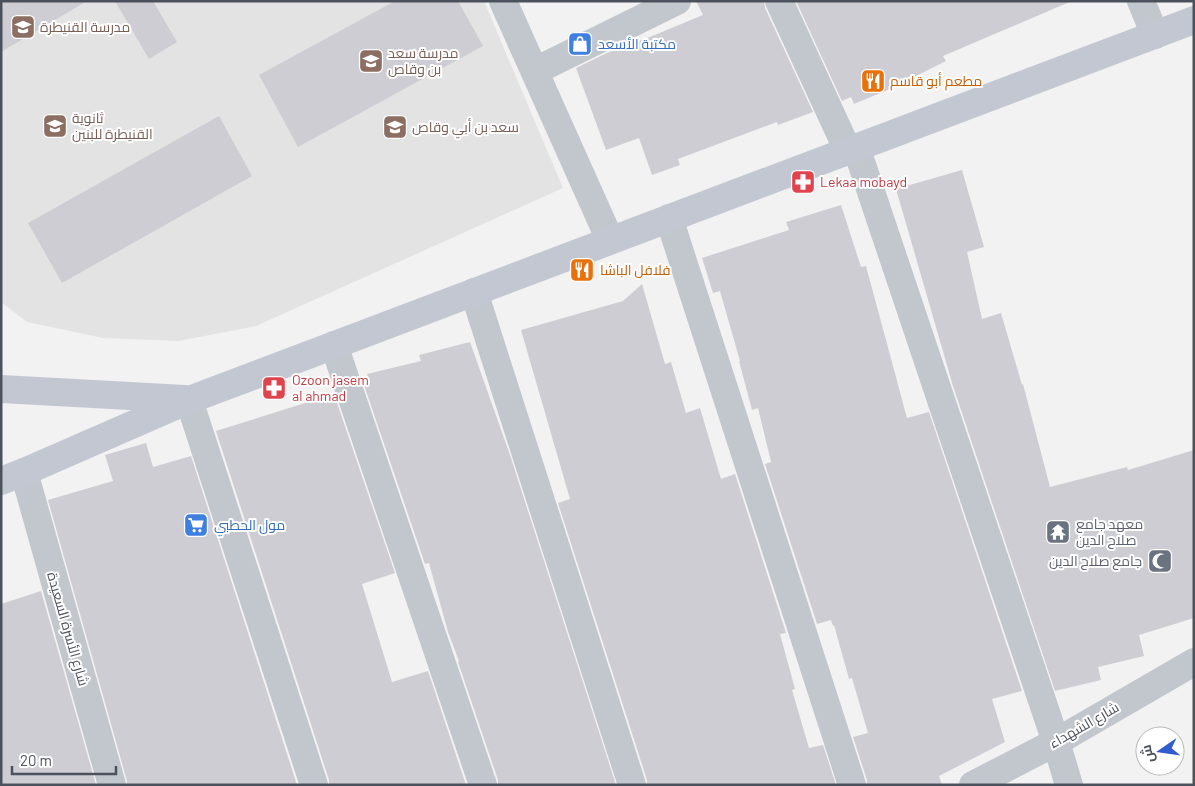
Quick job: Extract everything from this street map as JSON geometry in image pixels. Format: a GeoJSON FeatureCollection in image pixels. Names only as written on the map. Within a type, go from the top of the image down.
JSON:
{"type":"FeatureCollection","features":[{"type":"Feature","properties":{"kind":"street"},"geometry":{"type":"LineString","coordinates":[[503,1],[610,240]]}},
{"type":"Feature","properties":{"kind":"street"},"geometry":{"type":"LineString","coordinates":[[535,71],[676,1]]}},
{"type":"Feature","properties":{"kind":"street"},"geometry":{"type":"LineString","coordinates":[[778,1],[852,149],[1056,742],[1069,785]]}},
{"type":"Feature","properties":{"kind":"street"},"geometry":{"type":"LineString","coordinates":[[1141,1],[1155,35]]}},
{"type":"Feature","properties":{"kind":"street"},"geometry":{"type":"LineString","coordinates":[[13,477],[189,400],[1194,20]]}},
{"type":"Feature","properties":{"kind":"street"},"geometry":{"type":"LineString","coordinates":[[669,218],[852,785]]}},
{"type":"Feature","properties":{"kind":"street"},"geometry":{"type":"LineString","coordinates":[[474,292],[632,785]]}},
{"type":"Feature","properties":{"kind":"street"},"geometry":{"type":"LineString","coordinates":[[334,345],[482,785]]}},
{"type":"Feature","properties":{"kind":"street"},"geometry":{"type":"LineString","coordinates":[[1,389],[189,400]]}},
{"type":"Feature","properties":{"kind":"street"},"geometry":{"type":"LineString","coordinates":[[189,400],[314,785]]}},
{"type":"Feature","properties":{"kind":"street","name":"شارع الأسرة السعيدة"},"geometry":{"type":"LineString","coordinates":[[13,477],[112,785]]}},
{"type":"Feature","properties":{"kind":"street","name":"شارع الشهداء"},"geometry":{"type":"LineString","coordinates":[[972,785],[1056,742],[1194,662]]}},
{"type":"Feature","properties":{"kind":"shaded area"},"geometry":{"type":"Polygon","coordinates":[[[1,1],[484,1],[563,188],[256,326],[179,341],[103,338],[27,322],[1,302],[1,1]]]}},
{"type":"Feature","properties":{"kind":"building","name":"مدرسة القنيطرة"},"geometry":{"type":"Polygon","coordinates":[[[1,1],[87,1],[1,52],[1,1]]]}},
{"type":"Feature","properties":{"kind":"building"},"geometry":{"type":"Polygon","coordinates":[[[115,1],[153,1],[177,42],[149,59],[115,1]]]}},
{"type":"Feature","properties":{"kind":"building","name":"مدرسة سعد بن وقاص"},"geometry":{"type":"Polygon","coordinates":[[[395,1],[458,1],[483,46],[298,147],[259,75],[395,1]]]}},
{"type":"Feature","properties":{"kind":"building"},"geometry":{"type":"Polygon","coordinates":[[[696,1],[764,1],[765,8],[813,112],[778,125],[777,122],[678,159],[680,165],[652,175],[639,138],[606,150],[576,68],[607,53],[703,15],[696,1]]]}},
{"type":"Feature","properties":{"kind":"building"},"geometry":{"type":"Polygon","coordinates":[[[796,1],[1072,1],[943,56],[946,61],[914,77],[914,79],[854,104],[851,97],[842,101],[796,1]]]}},
{"type":"Feature","properties":{"kind":"building"},"geometry":{"type":"Polygon","coordinates":[[[219,116],[252,176],[62,283],[28,223],[219,116]]]}},
{"type":"Feature","properties":{"kind":"building"},"geometry":{"type":"Polygon","coordinates":[[[962,170],[984,247],[967,252],[982,319],[1001,313],[1023,384],[1050,487],[1127,467],[1128,470],[1194,450],[1194,618],[1139,635],[1144,656],[1098,667],[1101,680],[1055,691],[953,386],[896,189],[962,170]]]}},
{"type":"Feature","properties":{"kind":"building"},"geometry":{"type":"Polygon","coordinates":[[[841,205],[861,267],[866,266],[907,418],[929,412],[1022,691],[992,699],[1005,742],[939,776],[942,785],[867,785],[853,737],[868,733],[852,678],[849,679],[831,620],[817,624],[765,464],[771,462],[758,408],[752,410],[720,291],[713,293],[702,258],[789,230],[786,222],[841,205]]]}},
{"type":"Feature","properties":{"kind":"building"},"geometry":{"type":"Polygon","coordinates":[[[642,284],[665,364],[671,362],[686,413],[700,408],[721,479],[735,474],[786,633],[780,634],[795,689],[792,690],[809,748],[823,745],[836,785],[647,785],[647,780],[558,503],[570,499],[521,330],[623,301],[642,284]]]}},
{"type":"Feature","properties":{"kind":"building"},"geometry":{"type":"Polygon","coordinates":[[[470,342],[510,455],[616,785],[498,785],[498,780],[448,632],[429,563],[425,564],[364,385],[370,383],[367,374],[421,361],[419,355],[470,342]]]}},
{"type":"Feature","properties":{"kind":"building"},"geometry":{"type":"Polygon","coordinates":[[[334,394],[395,573],[362,584],[392,682],[428,671],[466,785],[329,785],[329,780],[216,431],[334,394]]]}},
{"type":"Feature","properties":{"kind":"building"},"geometry":{"type":"Polygon","coordinates":[[[146,443],[153,467],[191,456],[297,785],[127,785],[48,500],[113,481],[105,455],[146,443]]]}},
{"type":"Feature","properties":{"kind":"building"},"geometry":{"type":"Polygon","coordinates":[[[41,591],[96,785],[1,785],[1,604],[41,591]]]}},
{"type":"Feature","properties":{"kind":"place","name":"مدرسة القنيطرة"},"geometry":{"type":"Point","coordinates":[23,27]}},
{"type":"Feature","properties":{"kind":"place","name":"مكتبة الأسعد"},"geometry":{"type":"Point","coordinates":[580,44]}},
{"type":"Feature","properties":{"kind":"place","name":"مدرسة سعد بن وقاص"},"geometry":{"type":"Point","coordinates":[371,61]}},
{"type":"Feature","properties":{"kind":"place","name":"مطعم أبو قاسم"},"geometry":{"type":"Point","coordinates":[873,81]}},
{"type":"Feature","properties":{"kind":"place","name":"ثانوية القنيطرة للبنين"},"geometry":{"type":"Point","coordinates":[55,126]}},
{"type":"Feature","properties":{"kind":"place","name":"سعد بن أبي وقاص"},"geometry":{"type":"Point","coordinates":[395,127]}},
{"type":"Feature","properties":{"kind":"place","name":"Lekaa mobayd"},"geometry":{"type":"Point","coordinates":[803,182]}},
{"type":"Feature","properties":{"kind":"place","name":"فلافل الباشا"},"geometry":{"type":"Point","coordinates":[582,270]}},
{"type":"Feature","properties":{"kind":"place","name":"Ozoon jasem al ahmad"},"geometry":{"type":"Point","coordinates":[274,388]}},
{"type":"Feature","properties":{"kind":"place","name":"مول الحطبي"},"geometry":{"type":"Point","coordinates":[196,525]}},
{"type":"Feature","properties":{"kind":"place","name":"معهد جامع صلاح الدين"},"geometry":{"type":"Point","coordinates":[1058,532]}},
{"type":"Feature","properties":{"kind":"place","name":"جامع صلاح الدين"},"geometry":{"type":"Point","coordinates":[1160,561]}}]}
